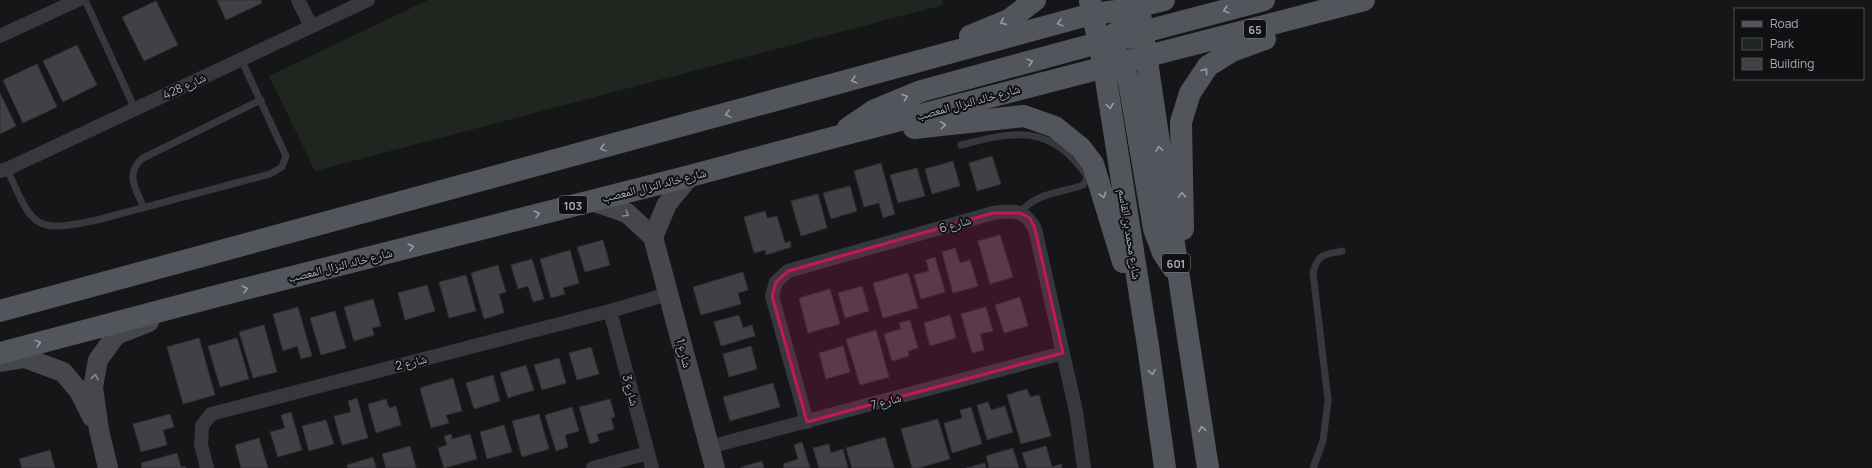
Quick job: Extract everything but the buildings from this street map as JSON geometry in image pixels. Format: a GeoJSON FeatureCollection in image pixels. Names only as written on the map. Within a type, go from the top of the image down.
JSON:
{"type":"FeatureCollection","features":[{"type":"Feature","properties":{"kind":"main road"},"geometry":{"type":"LineString","coordinates":[[885,71],[1009,20],[1036,0]]}},
{"type":"Feature","properties":{"kind":"main road"},"geometry":{"type":"LineString","coordinates":[[1164,0],[1139,3],[1117,37],[1129,82],[1154,229],[1163,253],[1178,273]]}},
{"type":"Feature","properties":{"kind":"main road"},"geometry":{"type":"LineString","coordinates":[[835,137],[873,111],[921,91],[1117,37],[1264,0]]}},
{"type":"Feature","properties":{"kind":"main road","name":"65"},"geometry":{"type":"LineString","coordinates":[[1146,58],[1364,0]]}},
{"type":"Feature","properties":{"kind":"main road"},"geometry":{"type":"LineString","coordinates":[[1184,318],[1181,122],[1190,93],[1208,66],[1232,51],[1370,0]]}},
{"type":"Feature","properties":{"kind":"main road"},"geometry":{"type":"LineString","coordinates":[[0,311],[57,297],[885,71],[1091,7],[1117,37],[1146,58]]}},
{"type":"Feature","properties":{"kind":"main road","name":"شارع محمد بن القاسم"},"geometry":{"type":"LineString","coordinates":[[1091,7],[1117,37],[1148,346],[1165,468]]}},
{"type":"Feature","properties":{"kind":"main road","name":"601"},"geometry":{"type":"LineString","coordinates":[[1146,58],[1184,318],[1208,468]]}},
{"type":"Feature","properties":{"kind":"main road"},"geometry":{"type":"LineString","coordinates":[[835,137],[1024,116],[1055,126],[1081,148],[1093,164],[1148,346]]}},
{"type":"Feature","properties":{"kind":"main road","name":"شارع خالد النزال المعصب"},"geometry":{"type":"LineString","coordinates":[[0,353],[217,296],[690,176],[835,137]]}},
{"type":"Feature","properties":{"kind":"street"},"geometry":{"type":"LineString","coordinates":[[0,36],[78,0]]}},
{"type":"Feature","properties":{"kind":"street"},"geometry":{"type":"LineString","coordinates":[[298,0],[311,26]]}},
{"type":"Feature","properties":{"kind":"street","name":"شارع 428"},"geometry":{"type":"LineString","coordinates":[[4,170],[368,0]]}},
{"type":"Feature","properties":{"kind":"street"},"geometry":{"type":"LineString","coordinates":[[592,201],[626,213],[653,237],[667,204],[690,176]]}},
{"type":"Feature","properties":{"kind":"street","name":"شارع 6"},"geometry":{"type":"LineString","coordinates":[[808,422],[772,296],[776,282],[788,271],[993,213],[1008,211],[1020,213]]}},
{"type":"Feature","properties":{"kind":"street"},"geometry":{"type":"LineString","coordinates":[[1020,213],[1030,218],[1035,229],[1076,411],[1084,468]]}},
{"type":"Feature","properties":{"kind":"street","name":"شارع 1"},"geometry":{"type":"LineString","coordinates":[[653,237],[715,468]]}},
{"type":"Feature","properties":{"kind":"street","name":"شارع 2"},"geometry":{"type":"LineString","coordinates":[[207,468],[201,445],[202,426],[211,414],[610,311],[668,294]]}},
{"type":"Feature","properties":{"kind":"street"},"geometry":{"type":"LineString","coordinates":[[108,468],[98,430],[93,387],[98,360],[116,335],[217,296]]}},
{"type":"Feature","properties":{"kind":"street"},"geometry":{"type":"LineString","coordinates":[[0,301],[57,297]]}},
{"type":"Feature","properties":{"kind":"street","name":"شارع 3"},"geometry":{"type":"LineString","coordinates":[[610,311],[652,468]]}},
{"type":"Feature","properties":{"kind":"street","name":"شارع 7"},"geometry":{"type":"LineString","coordinates":[[709,447],[808,422],[1063,353]]}},
{"type":"Feature","properties":{"kind":"street"},"geometry":{"type":"LineString","coordinates":[[0,362],[25,358],[63,372],[79,391],[98,430]]}},
{"type":"Feature","properties":{"kind":"street"},"geometry":{"type":"LineString","coordinates":[[593,468],[648,453]]}},
{"type":"Feature","properties":{"kind":"lane"},"geometry":{"type":"LineString","coordinates":[[85,0],[135,109]]}},
{"type":"Feature","properties":{"kind":"lane"},"geometry":{"type":"LineString","coordinates":[[4,170],[26,210],[33,219],[43,225],[55,227],[70,226],[144,208],[270,174],[282,167],[286,156],[241,59]]}},
{"type":"Feature","properties":{"kind":"lane"},"geometry":{"type":"LineString","coordinates":[[144,208],[132,177],[136,163],[142,158],[261,100]]}},
{"type":"Feature","properties":{"kind":"lane"},"geometry":{"type":"LineString","coordinates":[[962,145],[1009,136],[1035,136],[1044,138],[1066,151],[1086,175],[1087,179],[1083,185],[1038,198],[1030,202],[1020,213]]}},
{"type":"Feature","properties":{"kind":"lane"},"geometry":{"type":"LineString","coordinates":[[1313,468],[1323,441],[1328,400],[1313,273],[1316,261],[1322,256],[1342,251]]}},
{"type":"Feature","properties":{"kind":"highlighted area"},"geometry":{"type":"Polygon","coordinates":[[[993,213],[1020,213],[1030,218],[1035,229],[1063,353],[807,422],[772,296],[776,282],[788,271],[993,213]]]}},
{"type":"Feature","properties":{"kind":"green space"},"geometry":{"type":"Polygon","coordinates":[[[428,0],[942,0],[943,5],[315,171],[269,76],[428,0]]]}}]}
